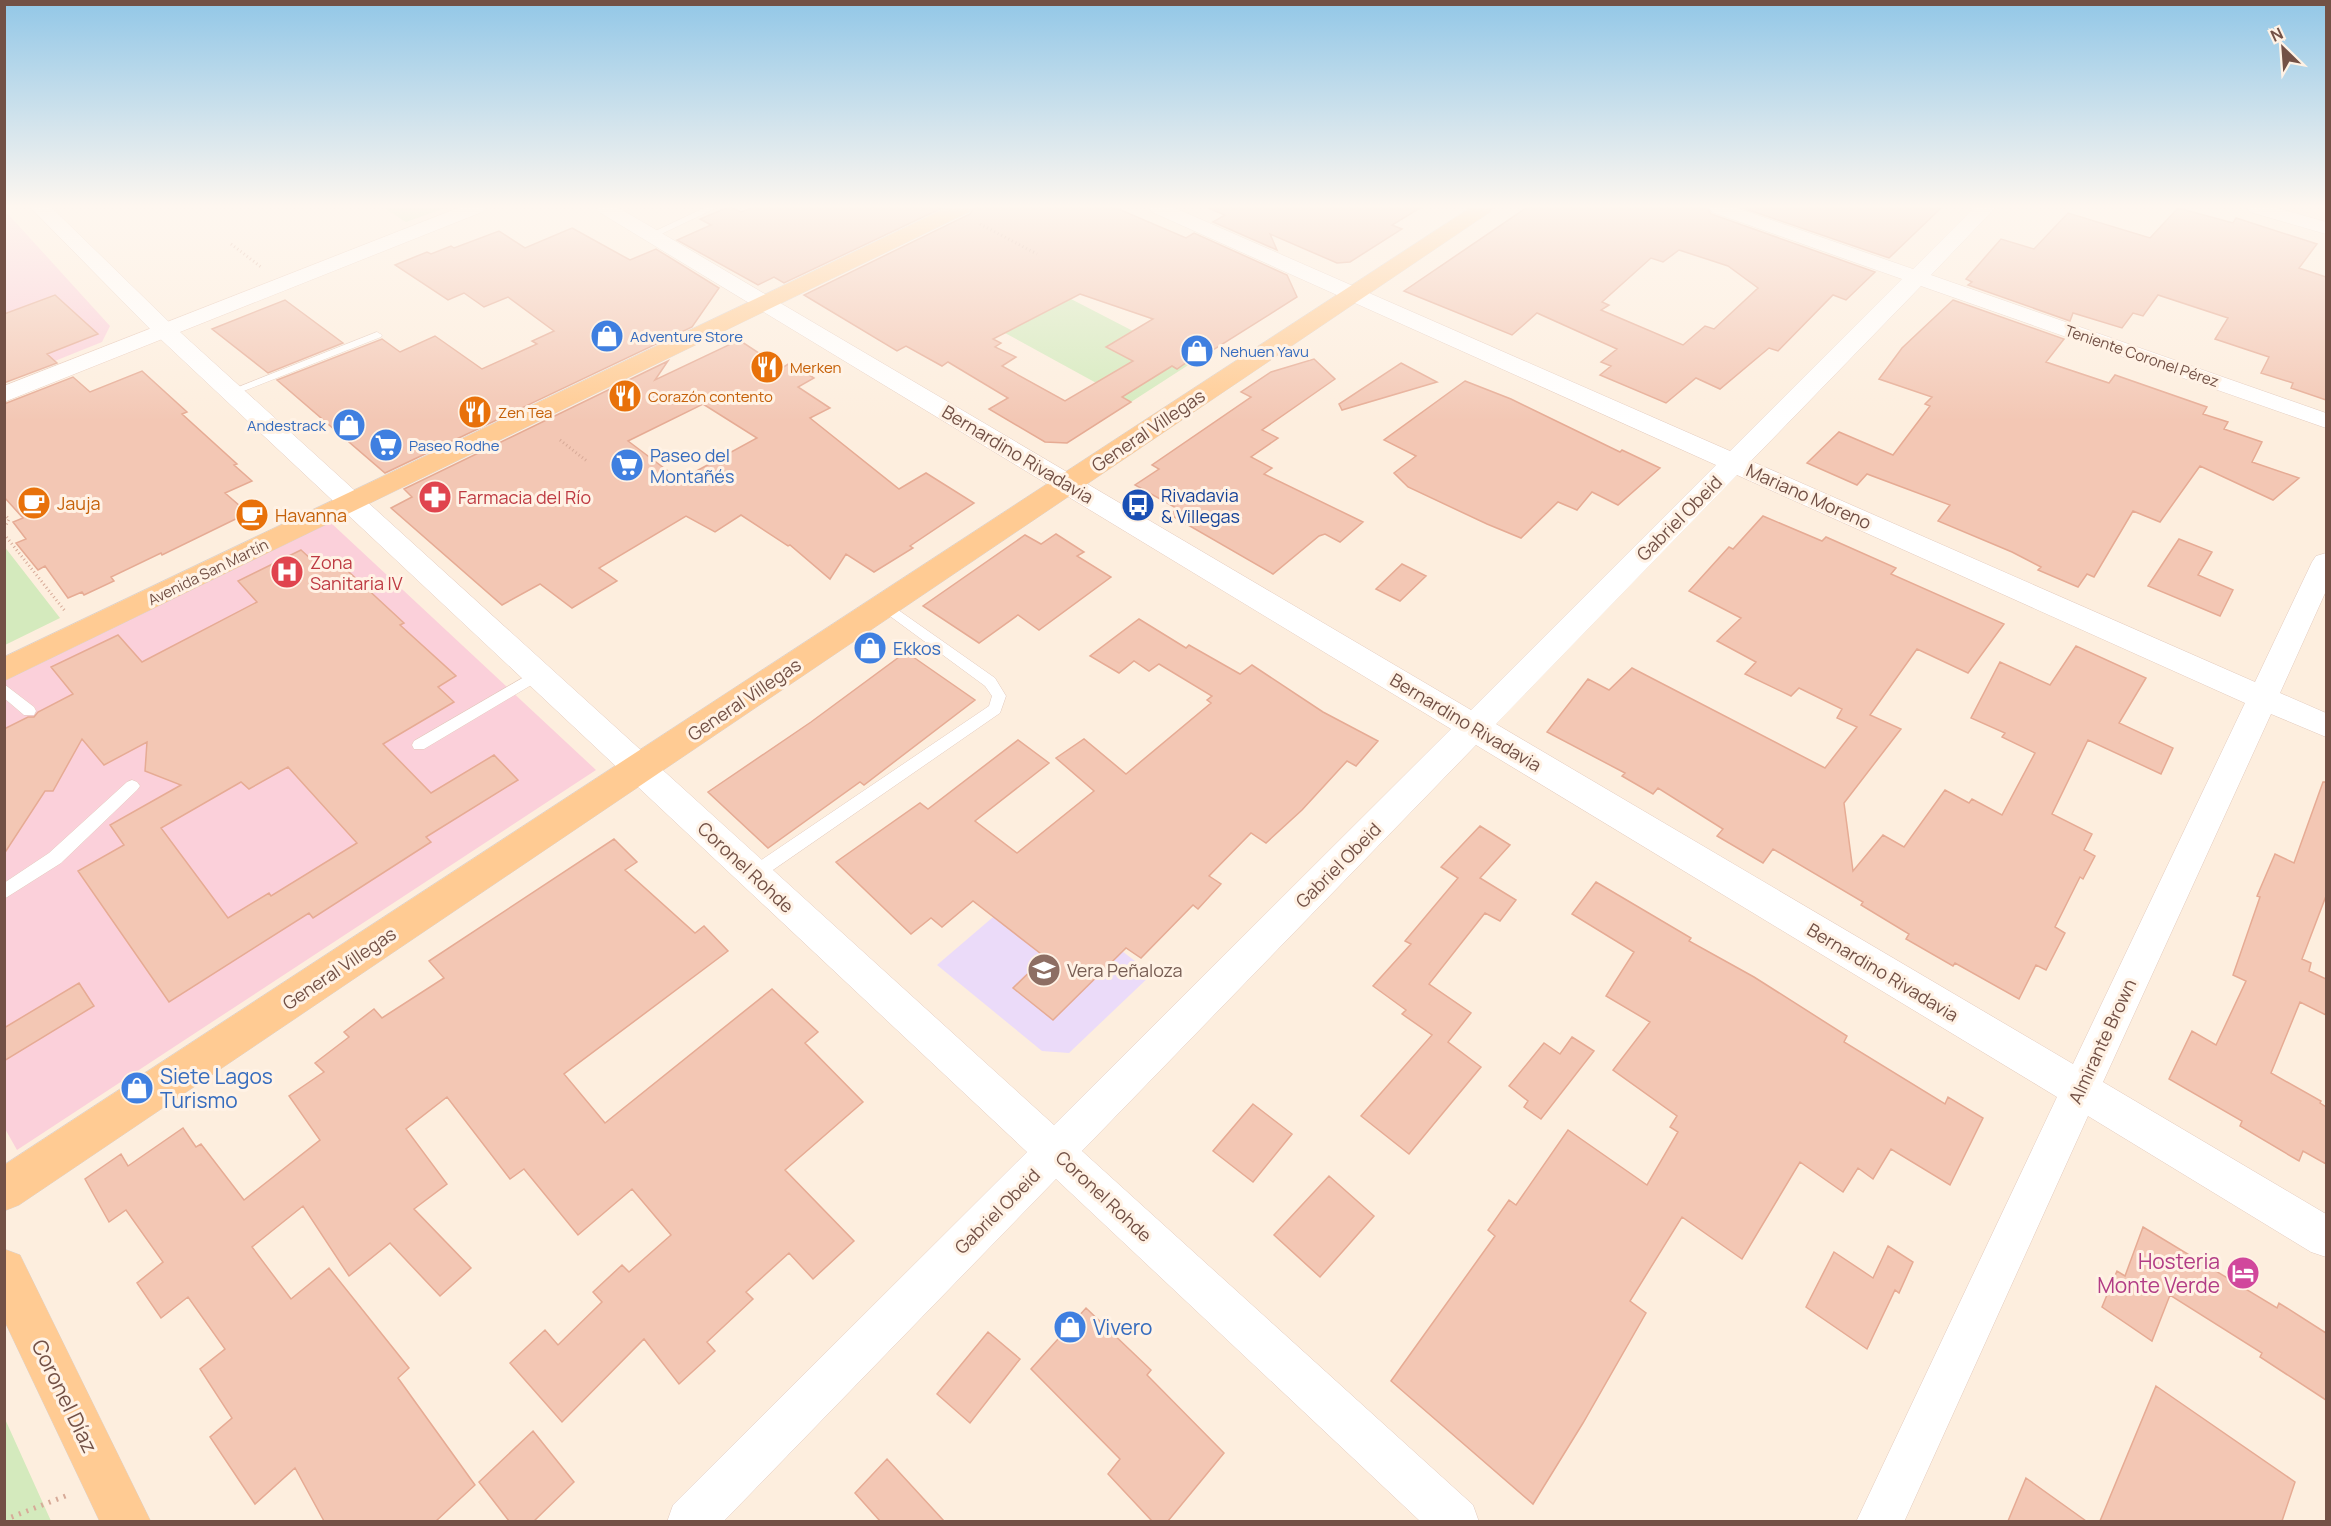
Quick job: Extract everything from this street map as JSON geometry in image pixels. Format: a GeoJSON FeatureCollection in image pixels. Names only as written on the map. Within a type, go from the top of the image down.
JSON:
{"type":"FeatureCollection","features":[{"type":"Feature","properties":{"kind":"main road"},"geometry":{"type":"LineString","coordinates":[[4,395],[295,279]]}},
{"type":"Feature","properties":{"kind":"main road","name":"Avenida San Martín"},"geometry":{"type":"LineString","coordinates":[[4,670],[814,279]]}},
{"type":"Feature","properties":{"kind":"main road","name":"General Villegas"},"geometry":{"type":"LineString","coordinates":[[4,1190],[1375,279]]}},
{"type":"Feature","properties":{"kind":"main road","name":"Coronel Díaz"},"geometry":{"type":"LineString","coordinates":[[4,1271],[126,1521]]}},
{"type":"Feature","properties":{"kind":"street","name":"Coronel Rohde"},"geometry":{"type":"LineString","coordinates":[[113,279],[165,331],[1456,1521]]}},
{"type":"Feature","properties":{"kind":"street","name":"Bernardino Rivadavia"},"geometry":{"type":"LineString","coordinates":[[725,279],[2326,1237]]}},
{"type":"Feature","properties":{"kind":"street","name":"Mariano Moreno"},"geometry":{"type":"LineString","coordinates":[[1320,279],[2326,726]]}},
{"type":"Feature","properties":{"kind":"street","name":"Gabriel Obeid"},"geometry":{"type":"LineString","coordinates":[[690,1521],[1914,279]]}},
{"type":"Feature","properties":{"kind":"street","name":"Teniente Coronel Pérez"},"geometry":{"type":"LineString","coordinates":[[1922,279],[2326,421]]}},
{"type":"Feature","properties":{"kind":"street","name":"Almirante Brown"},"geometry":{"type":"LineString","coordinates":[[1879,1521],[2326,562]]}},
{"type":"Feature","properties":{"kind":"lane"},"geometry":{"type":"LineString","coordinates":[[232,392],[377,335]]}},
{"type":"Feature","properties":{"kind":"lane"},"geometry":{"type":"LineString","coordinates":[[754,874],[995,709],[999,696],[990,682],[884,605]]}},
{"type":"Feature","properties":{"kind":"lane"},"geometry":{"type":"LineString","coordinates":[[419,745],[538,674]]}},
{"type":"Feature","properties":{"kind":"lane"},"geometry":{"type":"LineString","coordinates":[[4,689],[29,711]]}},
{"type":"Feature","properties":{"kind":"lane"},"geometry":{"type":"LineString","coordinates":[[4,892],[55,858],[132,786]]}},
{"type":"Feature","properties":{"kind":"path"},"geometry":{"type":"LineString","coordinates":[[277,279],[283,284]]}},
{"type":"Feature","properties":{"kind":"path"},"geometry":{"type":"LineString","coordinates":[[560,440],[588,462]]}},
{"type":"Feature","properties":{"kind":"path"},"geometry":{"type":"LineString","coordinates":[[4,514],[9,519],[4,532],[82,634]]}},
{"type":"Feature","properties":{"kind":"path"},"geometry":{"type":"LineString","coordinates":[[4,1520],[106,1480]]}},
{"type":"Feature","properties":{"kind":"shaded area"},"geometry":{"type":"Polygon","coordinates":[[[4,279],[67,279],[110,326],[102,342],[5,381],[4,279]]]}},
{"type":"Feature","properties":{"kind":"shaded area"},"geometry":{"type":"Polygon","coordinates":[[[330,522],[596,770],[17,1150],[4,1127],[4,681],[330,522]]]}},
{"type":"Feature","properties":{"kind":"shaded area","name":"Vera Peñaloza"},"geometry":{"type":"Polygon","coordinates":[[[1033,883],[1152,974],[1069,1053],[1042,1051],[937,965],[1033,883]]]}},
{"type":"Feature","properties":{"kind":"green space"},"geometry":{"type":"Polygon","coordinates":[[[1071,299],[1193,362],[1131,402],[1005,333],[1071,299]]]}},
{"type":"Feature","properties":{"kind":"green space"},"geometry":{"type":"Polygon","coordinates":[[[4,546],[60,618],[5,645],[4,645],[4,546]]]}},
{"type":"Feature","properties":{"kind":"green space"},"geometry":{"type":"Polygon","coordinates":[[[5,1419],[51,1521],[5,1521],[5,1419]]]}},
{"type":"Feature","properties":{"kind":"building"},"geometry":{"type":"Polygon","coordinates":[[[417,279],[705,279],[719,288],[692,327],[385,473],[277,380],[382,339],[400,352],[435,336],[482,369],[537,344],[532,341],[554,331],[508,297],[484,307],[464,293],[448,300],[417,279]]]}},
{"type":"Feature","properties":{"kind":"building"},"geometry":{"type":"Polygon","coordinates":[[[748,279],[770,279],[758,285],[748,279]]]}},
{"type":"Feature","properties":{"kind":"building"},"geometry":{"type":"Polygon","coordinates":[[[778,279],[792,279],[784,283],[778,279]]]}},
{"type":"Feature","properties":{"kind":"building"},"geometry":{"type":"Polygon","coordinates":[[[836,279],[1289,279],[1297,297],[1194,362],[1190,360],[1177,369],[1172,366],[1122,397],[1131,402],[1067,443],[1045,442],[989,409],[1008,398],[948,362],[942,366],[906,346],[897,351],[804,295],[836,279]],[[1080,294],[993,339],[1001,343],[995,347],[1016,357],[1002,366],[1065,401],[1133,361],[1106,347],[1153,319],[1080,294]]]}},
{"type":"Feature","properties":{"kind":"building"},"geometry":{"type":"Polygon","coordinates":[[[1421,279],[1627,279],[1602,302],[1609,305],[1601,310],[1683,345],[1705,326],[1714,329],[1758,288],[1746,279],[1868,279],[1846,300],[1833,295],[1778,351],[1769,348],[1720,389],[1696,378],[1666,403],[1600,375],[1611,366],[1601,362],[1617,349],[1537,313],[1512,335],[1404,291],[1421,279]]]}},
{"type":"Feature","properties":{"kind":"building"},"geometry":{"type":"Polygon","coordinates":[[[1966,279],[2326,279],[2326,400],[2291,388],[2293,383],[2261,373],[2269,357],[2215,339],[2228,318],[2158,295],[2143,316],[2133,313],[2122,328],[2073,313],[2070,321],[1968,285],[1972,282],[1966,279]]]}},
{"type":"Feature","properties":{"kind":"building"},"geometry":{"type":"Polygon","coordinates":[[[55,295],[98,334],[47,354],[57,363],[4,383],[4,314],[55,295]]]}},
{"type":"Feature","properties":{"kind":"building"},"geometry":{"type":"Polygon","coordinates":[[[285,300],[343,343],[268,373],[212,329],[285,300]]]}},
{"type":"Feature","properties":{"kind":"building"},"geometry":{"type":"Polygon","coordinates":[[[1953,300],[2064,339],[2046,362],[2109,383],[2115,375],[2207,407],[2203,414],[2228,422],[2224,429],[2262,442],[2252,462],[2299,478],[2273,500],[2200,466],[2160,522],[2133,511],[2094,577],[2087,574],[2078,587],[2038,570],[2041,567],[2012,552],[1938,521],[1950,505],[1867,474],[1857,485],[1807,463],[1839,432],[1893,455],[1930,406],[1925,404],[1932,397],[1879,379],[1902,348],[1953,300]]]}},
{"type":"Feature","properties":{"kind":"building"},"geometry":{"type":"Polygon","coordinates":[[[739,340],[782,368],[790,363],[814,378],[798,387],[830,408],[810,418],[899,489],[926,473],[974,503],[910,546],[913,548],[874,572],[846,554],[830,579],[790,545],[788,546],[741,515],[715,532],[686,516],[599,568],[617,581],[572,608],[540,584],[502,605],[391,508],[412,497],[404,489],[668,361],[655,380],[739,340]],[[703,404],[628,441],[680,480],[757,438],[703,404]]]}},
{"type":"Feature","properties":{"kind":"building"},"geometry":{"type":"Polygon","coordinates":[[[1314,359],[1335,379],[1262,430],[1278,438],[1251,457],[1272,468],[1264,474],[1363,522],[1340,542],[1325,534],[1319,536],[1273,574],[1169,514],[1178,509],[1135,485],[1159,469],[1152,465],[1251,397],[1241,392],[1271,372],[1314,359]]]}},
{"type":"Feature","properties":{"kind":"building"},"geometry":{"type":"Polygon","coordinates":[[[1401,363],[1437,382],[1342,410],[1339,404],[1401,363]]]}},
{"type":"Feature","properties":{"kind":"building"},"geometry":{"type":"Polygon","coordinates":[[[142,371],[187,412],[182,414],[237,464],[234,465],[252,481],[225,493],[248,513],[111,577],[114,581],[84,595],[82,592],[68,598],[45,566],[38,570],[16,543],[26,539],[13,522],[23,518],[4,497],[4,404],[73,377],[90,392],[142,371]]]}},
{"type":"Feature","properties":{"kind":"building"},"geometry":{"type":"Polygon","coordinates":[[[1465,381],[1511,399],[1620,452],[1622,450],[1660,468],[1618,505],[1592,492],[1577,510],[1558,502],[1521,538],[1487,524],[1408,487],[1394,473],[1416,456],[1384,440],[1465,381]]]}},
{"type":"Feature","properties":{"kind":"building"},"geometry":{"type":"Polygon","coordinates":[[[1763,516],[1822,541],[1826,537],[1896,568],[1891,574],[2004,624],[1968,673],[1917,649],[1870,715],[1901,729],[1844,803],[1853,871],[1883,835],[1904,847],[1945,790],[1969,803],[1972,799],[2002,815],[2035,753],[2002,737],[2005,733],[1971,718],[2000,662],[2050,685],[2076,646],[2146,678],[2119,723],[2173,748],[2161,774],[2088,740],[2052,814],[2092,834],[2084,850],[2095,856],[2083,879],[2080,877],[2055,927],[2065,933],[2046,970],[2036,965],[2019,999],[1955,963],[1953,966],[1906,939],[1909,934],[1861,905],[1863,902],[1773,849],[1763,863],[1717,836],[1723,829],[1658,788],[1653,794],[1622,776],[1625,773],[1547,732],[1588,679],[1609,690],[1632,668],[1825,768],[1857,727],[1837,718],[1842,709],[1799,688],[1791,696],[1745,674],[1756,662],[1717,641],[1741,618],[1689,591],[1729,547],[1733,549],[1763,516]]]}},
{"type":"Feature","properties":{"kind":"building"},"geometry":{"type":"Polygon","coordinates":[[[1056,534],[1084,552],[1077,556],[1111,577],[1039,630],[1018,615],[979,643],[923,606],[1025,535],[1041,544],[1056,534]]]}},
{"type":"Feature","properties":{"kind":"building"},"geometry":{"type":"Polygon","coordinates":[[[2179,539],[2212,552],[2198,575],[2233,590],[2220,616],[2148,586],[2179,539]]]}},
{"type":"Feature","properties":{"kind":"building"},"geometry":{"type":"Polygon","coordinates":[[[301,550],[322,569],[337,561],[404,623],[400,625],[456,676],[438,687],[454,702],[383,744],[431,793],[494,755],[518,780],[426,837],[431,842],[313,918],[309,913],[169,1002],[78,871],[124,845],[110,825],[181,785],[145,771],[147,742],[104,765],[82,739],[53,791],[45,791],[4,854],[4,729],[28,717],[34,717],[38,712],[73,694],[51,667],[118,635],[142,662],[257,602],[238,581],[301,550]],[[288,767],[249,789],[241,782],[161,828],[228,918],[269,893],[271,896],[357,843],[288,767]]]}},
{"type":"Feature","properties":{"kind":"building"},"geometry":{"type":"Polygon","coordinates":[[[1402,564],[1426,576],[1400,601],[1376,589],[1402,564]]]}},
{"type":"Feature","properties":{"kind":"building"},"geometry":{"type":"Polygon","coordinates":[[[1139,619],[1186,648],[1189,645],[1240,674],[1252,665],[1323,712],[1378,741],[1356,766],[1347,761],[1302,810],[1266,843],[1251,833],[1209,876],[1221,884],[1198,909],[1193,905],[1141,958],[1126,948],[1053,1020],[1013,988],[1045,957],[973,901],[942,927],[931,918],[911,934],[836,862],[920,803],[928,809],[1018,740],[1049,763],[975,821],[1017,853],[1094,791],[1056,758],[1084,739],[1126,774],[1211,703],[1207,700],[1212,696],[1159,664],[1149,671],[1134,661],[1119,673],[1090,656],[1139,619]]]}},
{"type":"Feature","properties":{"kind":"building"},"geometry":{"type":"Polygon","coordinates":[[[906,652],[975,700],[864,785],[860,782],[768,848],[708,792],[811,722],[906,652]]]}},
{"type":"Feature","properties":{"kind":"building"},"geometry":{"type":"Polygon","coordinates":[[[2323,782],[2326,782],[2326,896],[2302,959],[2311,963],[2309,971],[2326,979],[2326,1015],[2300,1002],[2271,1073],[2321,1101],[2320,1103],[2326,1107],[2326,1164],[2303,1151],[2299,1161],[2240,1126],[2242,1121],[2169,1079],[2192,1031],[2216,1045],[2246,981],[2233,975],[2260,897],[2257,896],[2275,854],[2294,863],[2323,782]]]}},
{"type":"Feature","properties":{"kind":"building"},"geometry":{"type":"Polygon","coordinates":[[[1480,826],[1510,845],[1480,878],[1516,900],[1500,921],[1485,913],[1429,984],[1471,1013],[1448,1042],[1481,1067],[1409,1154],[1361,1116],[1432,1035],[1402,1014],[1406,1010],[1373,986],[1411,944],[1405,941],[1458,878],[1441,867],[1480,826]]]}},
{"type":"Feature","properties":{"kind":"building"},"geometry":{"type":"Polygon","coordinates":[[[614,839],[637,862],[625,870],[695,933],[704,926],[728,951],[564,1074],[605,1123],[772,989],[818,1032],[805,1043],[863,1102],[785,1170],[854,1241],[813,1279],[789,1253],[746,1292],[753,1299],[707,1342],[715,1351],[679,1384],[644,1339],[562,1422],[510,1363],[545,1330],[558,1345],[602,1302],[593,1292],[622,1265],[629,1272],[671,1235],[632,1189],[578,1235],[524,1169],[510,1179],[447,1097],[406,1129],[447,1184],[414,1209],[471,1268],[440,1296],[390,1243],[349,1276],[303,1206],[252,1247],[291,1299],[329,1268],[409,1368],[398,1378],[475,1485],[436,1521],[324,1521],[295,1468],[255,1504],[210,1437],[232,1418],[200,1369],[225,1349],[188,1297],[161,1318],[137,1283],[163,1262],[126,1210],[109,1222],[85,1179],[121,1154],[128,1166],[183,1128],[196,1147],[201,1144],[244,1200],[320,1140],[289,1096],[324,1072],[315,1063],[349,1037],[344,1032],[374,1009],[382,1018],[444,978],[429,961],[614,839]]]}},
{"type":"Feature","properties":{"kind":"building"},"geometry":{"type":"Polygon","coordinates":[[[1596,882],[1691,938],[1689,941],[1754,977],[1847,1036],[1844,1042],[1945,1104],[1948,1097],[1983,1118],[1950,1185],[1891,1149],[1873,1179],[1858,1168],[1843,1192],[1800,1162],[1742,1259],[1682,1217],[1630,1301],[1646,1313],[1533,1504],[1391,1381],[1495,1236],[1488,1230],[1509,1200],[1516,1205],[1568,1130],[1647,1185],[1678,1132],[1670,1127],[1677,1116],[1613,1070],[1650,1022],[1606,996],[1634,952],[1572,914],[1596,882]]]}},
{"type":"Feature","properties":{"kind":"building"},"geometry":{"type":"Polygon","coordinates":[[[79,983],[94,1006],[4,1061],[4,1028],[79,983]]]}},
{"type":"Feature","properties":{"kind":"building"},"geometry":{"type":"Polygon","coordinates":[[[1572,1037],[1594,1051],[1541,1119],[1524,1107],[1528,1101],[1509,1086],[1544,1043],[1560,1054],[1572,1037]]]}},
{"type":"Feature","properties":{"kind":"building"},"geometry":{"type":"Polygon","coordinates":[[[1253,1104],[1292,1134],[1253,1182],[1213,1151],[1253,1104]]]}},
{"type":"Feature","properties":{"kind":"building"},"geometry":{"type":"Polygon","coordinates":[[[1329,1176],[1374,1216],[1320,1277],[1274,1235],[1329,1176]]]}},
{"type":"Feature","properties":{"kind":"building"},"geometry":{"type":"Polygon","coordinates":[[[2143,1227],[2277,1308],[2279,1303],[2326,1333],[2326,1400],[2260,1357],[2262,1353],[2170,1295],[2152,1341],[2102,1307],[2117,1271],[2125,1276],[2143,1227]]]}},
{"type":"Feature","properties":{"kind":"building"},"geometry":{"type":"Polygon","coordinates":[[[1888,1246],[1913,1262],[1899,1293],[1895,1290],[1867,1349],[1806,1307],[1834,1252],[1873,1278],[1888,1246]]]}},
{"type":"Feature","properties":{"kind":"building"},"geometry":{"type":"Polygon","coordinates":[[[1086,1308],[1151,1370],[1147,1375],[1224,1453],[1168,1521],[1152,1521],[1108,1474],[1120,1459],[1031,1369],[1086,1308]]]}},
{"type":"Feature","properties":{"kind":"building"},"geometry":{"type":"Polygon","coordinates":[[[988,1332],[1020,1359],[970,1423],[937,1394],[988,1332]]]}},
{"type":"Feature","properties":{"kind":"building"},"geometry":{"type":"Polygon","coordinates":[[[2156,1386],[2295,1482],[2282,1521],[2100,1521],[2156,1386]]]}},
{"type":"Feature","properties":{"kind":"building"},"geometry":{"type":"Polygon","coordinates":[[[533,1431],[574,1482],[534,1521],[509,1521],[479,1482],[533,1431]]]}},
{"type":"Feature","properties":{"kind":"building"},"geometry":{"type":"Polygon","coordinates":[[[887,1459],[944,1521],[880,1521],[855,1493],[887,1459]]]}},
{"type":"Feature","properties":{"kind":"building"},"geometry":{"type":"Polygon","coordinates":[[[2026,1478],[2086,1521],[2008,1521],[2026,1478]]]}},
{"type":"Feature","properties":{"kind":"place","name":"Adventure Store"},"geometry":{"type":"Point","coordinates":[607,336]}},
{"type":"Feature","properties":{"kind":"place","name":"Nehuen Yavu"},"geometry":{"type":"Point","coordinates":[1197,351]}},
{"type":"Feature","properties":{"kind":"place","name":"Merken"},"geometry":{"type":"Point","coordinates":[767,367]}},
{"type":"Feature","properties":{"kind":"place","name":"Corazón contento"},"geometry":{"type":"Point","coordinates":[625,396]}},
{"type":"Feature","properties":{"kind":"place","name":"Zen Tea"},"geometry":{"type":"Point","coordinates":[475,412]}},
{"type":"Feature","properties":{"kind":"place","name":"Andestrack"},"geometry":{"type":"Point","coordinates":[349,425]}},
{"type":"Feature","properties":{"kind":"place","name":"Paseo Rodhe"},"geometry":{"type":"Point","coordinates":[386,445]}},
{"type":"Feature","properties":{"kind":"place","name":"Paseo del Montañés"},"geometry":{"type":"Point","coordinates":[627,465]}},
{"type":"Feature","properties":{"kind":"place","name":"Farmacia del Río"},"geometry":{"type":"Point","coordinates":[435,497]}},
{"type":"Feature","properties":{"kind":"place","name":"Jauja"},"geometry":{"type":"Point","coordinates":[34,503]}},
{"type":"Feature","properties":{"kind":"place","name":"Rivadavia & Villegas"},"geometry":{"type":"Point","coordinates":[1138,505]}},
{"type":"Feature","properties":{"kind":"place","name":"Havanna"},"geometry":{"type":"Point","coordinates":[252,515]}},
{"type":"Feature","properties":{"kind":"place","name":"Zona Sanitaria IV"},"geometry":{"type":"Point","coordinates":[287,572]}},
{"type":"Feature","properties":{"kind":"place","name":"Ekkos"},"geometry":{"type":"Point","coordinates":[870,648]}},
{"type":"Feature","properties":{"kind":"place","name":"Vera Peñaloza"},"geometry":{"type":"Point","coordinates":[1044,970]}},
{"type":"Feature","properties":{"kind":"place","name":"Siete Lagos Turismo"},"geometry":{"type":"Point","coordinates":[137,1088]}},
{"type":"Feature","properties":{"kind":"place","name":"Hosteria Monte Verde"},"geometry":{"type":"Point","coordinates":[2243,1273]}},
{"type":"Feature","properties":{"kind":"place","name":"Vivero"},"geometry":{"type":"Point","coordinates":[1070,1327]}}]}
